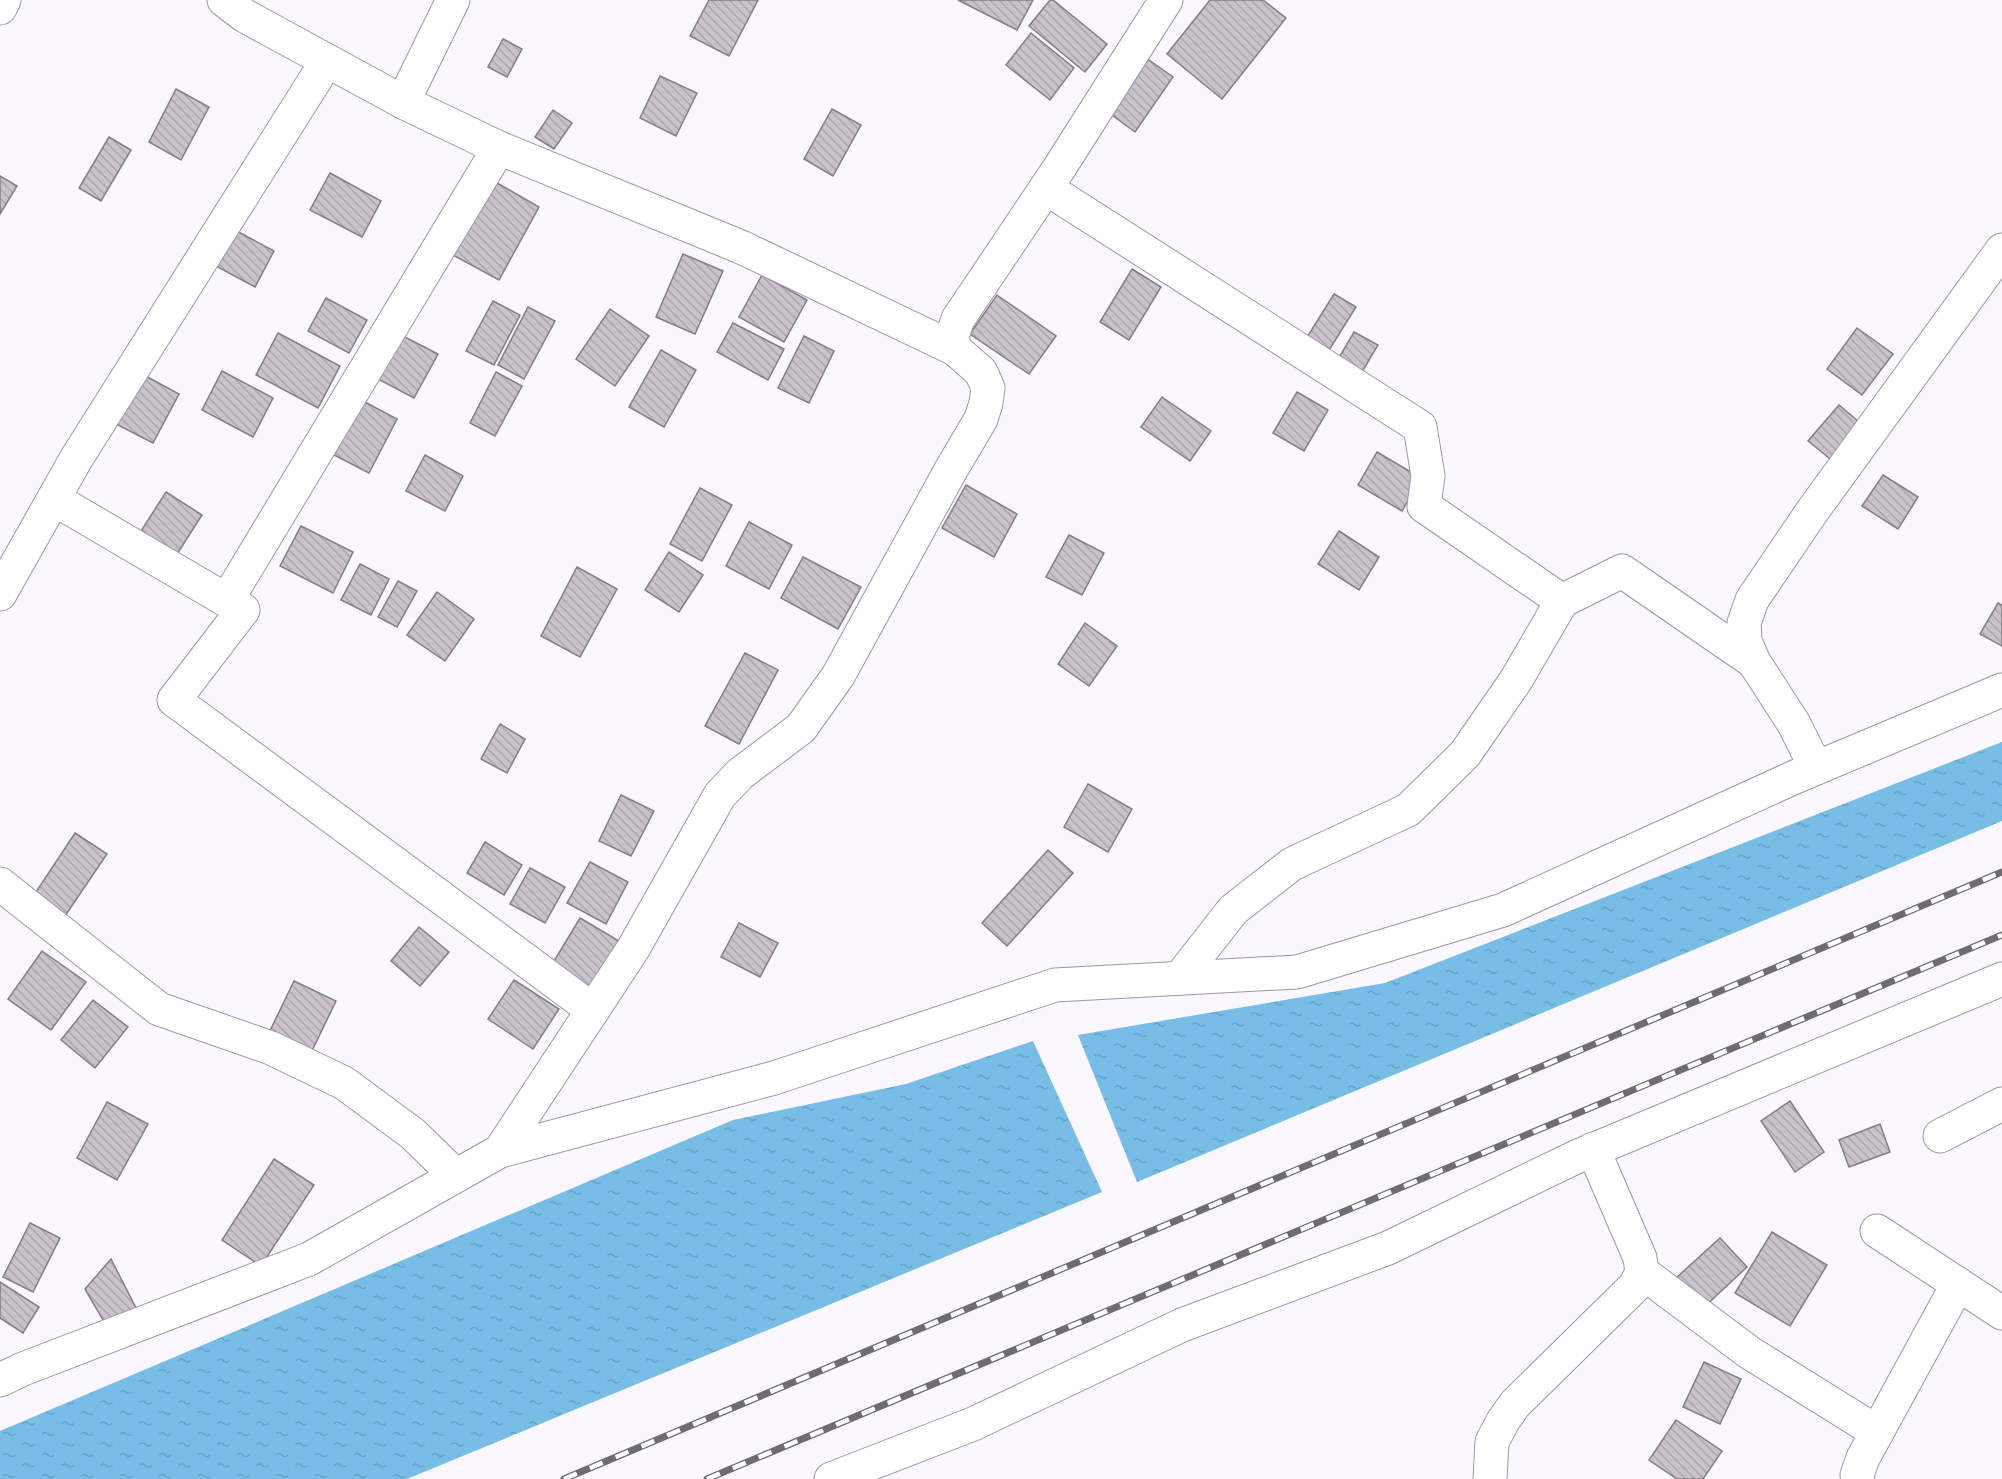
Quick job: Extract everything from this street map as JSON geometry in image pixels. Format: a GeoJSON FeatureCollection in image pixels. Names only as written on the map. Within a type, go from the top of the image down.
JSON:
{"type":"FeatureCollection","features":[{"type":"Feature","properties":{"kind":"street"},"geometry":{"type":"LineString","coordinates":[[0,9],[4,0]]}},
{"type":"Feature","properties":{"kind":"street"},"geometry":{"type":"LineString","coordinates":[[224,0],[245,16],[403,102],[499,148],[741,247],[955,349],[981,372],[988,388],[981,419],[838,676],[801,728],[740,774],[720,795],[633,949],[500,1151]]}},
{"type":"Feature","properties":{"kind":"street"},"geometry":{"type":"LineString","coordinates":[[403,102],[453,0]]}},
{"type":"Feature","properties":{"kind":"street"},"geometry":{"type":"LineString","coordinates":[[955,349],[952,336],[958,319],[1046,188],[1166,0]]}},
{"type":"Feature","properties":{"kind":"street"},"geometry":{"type":"LineString","coordinates":[[0,594],[82,449],[327,61]]}},
{"type":"Feature","properties":{"kind":"street"},"geometry":{"type":"LineString","coordinates":[[227,600],[499,148]]}},
{"type":"Feature","properties":{"kind":"street"},"geometry":{"type":"LineString","coordinates":[[1046,188],[1420,427],[1428,476],[1424,506],[1562,602]]}},
{"type":"Feature","properties":{"kind":"street"},"geometry":{"type":"LineString","coordinates":[[1816,768],[1794,724],[1754,662],[1745,641],[1744,623],[1752,600],[1817,504],[2002,250]]}},
{"type":"Feature","properties":{"kind":"street"},"geometry":{"type":"LineString","coordinates":[[54,499],[243,609],[174,700],[593,1010]]}},
{"type":"Feature","properties":{"kind":"street"},"geometry":{"type":"LineString","coordinates":[[1180,978],[1233,910],[1292,864],[1408,810],[1465,754],[1516,680],[1562,602],[1622,572],[1754,662]]}},
{"type":"Feature","properties":{"kind":"street"},"geometry":{"type":"LineString","coordinates":[[0,1380],[309,1259],[500,1151],[774,1078],[1055,985],[1297,972],[1503,910],[1816,768],[2002,690]]}},
{"type":"Feature","properties":{"kind":"street"},"geometry":{"type":"LineString","coordinates":[[0,884],[159,1009],[271,1048],[344,1083],[413,1134],[456,1176]]}},
{"type":"Feature","properties":{"kind":"street"},"geometry":{"type":"LineString","coordinates":[[831,1479],[973,1424],[1182,1325],[1388,1248],[1593,1149],[2002,979]]}},
{"type":"Feature","properties":{"kind":"street"},"geometry":{"type":"LineString","coordinates":[[1940,1136],[2002,1104]]}},
{"type":"Feature","properties":{"kind":"street"},"geometry":{"type":"LineString","coordinates":[[1490,1479],[1492,1442],[1515,1404],[1635,1286],[1642,1272],[1640,1258],[1593,1149]]}},
{"type":"Feature","properties":{"kind":"street"},"geometry":{"type":"LineString","coordinates":[[1877,1231],[2002,1313]]}},
{"type":"Feature","properties":{"kind":"street"},"geometry":{"type":"LineString","coordinates":[[1642,1272],[1750,1353],[1876,1432]]}},
{"type":"Feature","properties":{"kind":"street"},"geometry":{"type":"LineString","coordinates":[[1858,1479],[1857,1475],[1863,1458],[1876,1432],[1958,1284]]}},
{"type":"Feature","properties":{"kind":"water"},"geometry":{"type":"Polygon","coordinates":[[[2002,742],[2002,821],[1137,1182],[1078,1035],[1385,983],[2002,742]]]}},
{"type":"Feature","properties":{"kind":"water"},"geometry":{"type":"Polygon","coordinates":[[[1033,1041],[1102,1192],[407,1479],[0,1479],[0,1431],[733,1120],[906,1084],[1033,1041]]]}},
{"type":"Feature","properties":{"kind":"building"},"geometry":{"type":"Polygon","coordinates":[[[709,0],[758,0],[729,56],[690,36],[709,0]]]}},
{"type":"Feature","properties":{"kind":"building"},"geometry":{"type":"Polygon","coordinates":[[[958,0],[1033,0],[1017,30],[958,0]]]}},
{"type":"Feature","properties":{"kind":"building"},"geometry":{"type":"Polygon","coordinates":[[[1050,0],[1053,0],[1107,44],[1085,72],[1029,26],[1050,0]]]}},
{"type":"Feature","properties":{"kind":"building"},"geometry":{"type":"Polygon","coordinates":[[[1210,0],[1263,0],[1286,18],[1222,99],[1167,54],[1210,0]]]}},
{"type":"Feature","properties":{"kind":"building"},"geometry":{"type":"Polygon","coordinates":[[[1031,33],[1074,68],[1050,100],[1006,65],[1031,33]]]}},
{"type":"Feature","properties":{"kind":"building"},"geometry":{"type":"Polygon","coordinates":[[[503,39],[522,49],[507,77],[488,67],[503,39]]]}},
{"type":"Feature","properties":{"kind":"building"},"geometry":{"type":"Polygon","coordinates":[[[1146,58],[1173,77],[1135,132],[1108,112],[1146,58]]]}},
{"type":"Feature","properties":{"kind":"building"},"geometry":{"type":"Polygon","coordinates":[[[660,76],[697,93],[676,136],[640,118],[660,76]]]}},
{"type":"Feature","properties":{"kind":"building"},"geometry":{"type":"Polygon","coordinates":[[[176,89],[209,107],[181,160],[149,142],[176,89]]]}},
{"type":"Feature","properties":{"kind":"building"},"geometry":{"type":"Polygon","coordinates":[[[832,109],[861,125],[833,176],[804,159],[832,109]]]}},
{"type":"Feature","properties":{"kind":"building"},"geometry":{"type":"Polygon","coordinates":[[[553,110],[572,123],[554,149],[535,137],[553,110]]]}},
{"type":"Feature","properties":{"kind":"building"},"geometry":{"type":"Polygon","coordinates":[[[109,137],[131,150],[101,201],[79,188],[109,137]]]}},
{"type":"Feature","properties":{"kind":"building"},"geometry":{"type":"Polygon","coordinates":[[[330,173],[381,201],[362,237],[310,210],[330,173]]]}},
{"type":"Feature","properties":{"kind":"building"},"geometry":{"type":"Polygon","coordinates":[[[0,176],[17,186],[0,214],[0,176]]]}},
{"type":"Feature","properties":{"kind":"building"},"geometry":{"type":"Polygon","coordinates":[[[492,180],[539,207],[499,280],[451,254],[492,180]]]}},
{"type":"Feature","properties":{"kind":"building"},"geometry":{"type":"Polygon","coordinates":[[[233,229],[274,251],[255,287],[214,265],[233,229]]]}},
{"type":"Feature","properties":{"kind":"building"},"geometry":{"type":"Polygon","coordinates":[[[683,254],[723,271],[695,334],[656,317],[683,254]]]}},
{"type":"Feature","properties":{"kind":"building"},"geometry":{"type":"Polygon","coordinates":[[[1132,269],[1161,287],[1129,340],[1100,322],[1132,269]]]}},
{"type":"Feature","properties":{"kind":"building"},"geometry":{"type":"Polygon","coordinates":[[[762,275],[807,300],[784,342],[739,317],[762,275]]]}},
{"type":"Feature","properties":{"kind":"building"},"geometry":{"type":"Polygon","coordinates":[[[1334,294],[1356,307],[1326,355],[1304,342],[1334,294]]]}},
{"type":"Feature","properties":{"kind":"building"},"geometry":{"type":"Polygon","coordinates":[[[997,295],[1056,336],[1029,374],[970,334],[997,295]]]}},
{"type":"Feature","properties":{"kind":"building"},"geometry":{"type":"Polygon","coordinates":[[[326,298],[367,320],[349,353],[308,331],[326,298]]]}},
{"type":"Feature","properties":{"kind":"building"},"geometry":{"type":"Polygon","coordinates":[[[493,301],[520,315],[494,365],[466,351],[493,301]]]}},
{"type":"Feature","properties":{"kind":"building"},"geometry":{"type":"Polygon","coordinates":[[[528,307],[555,321],[524,379],[498,365],[528,307]]]}},
{"type":"Feature","properties":{"kind":"building"},"geometry":{"type":"Polygon","coordinates":[[[610,309],[649,336],[615,386],[576,359],[610,309]]]}},
{"type":"Feature","properties":{"kind":"building"},"geometry":{"type":"Polygon","coordinates":[[[733,323],[784,349],[768,380],[717,352],[733,323]]]}},
{"type":"Feature","properties":{"kind":"building"},"geometry":{"type":"Polygon","coordinates":[[[1857,328],[1893,354],[1862,395],[1827,369],[1857,328]]]}},
{"type":"Feature","properties":{"kind":"building"},"geometry":{"type":"Polygon","coordinates":[[[1354,332],[1378,345],[1356,382],[1333,368],[1354,332]]]}},
{"type":"Feature","properties":{"kind":"building"},"geometry":{"type":"Polygon","coordinates":[[[278,333],[340,366],[318,408],[256,375],[278,333]]]}},
{"type":"Feature","properties":{"kind":"building"},"geometry":{"type":"Polygon","coordinates":[[[401,335],[438,354],[414,398],[378,379],[401,335]]]}},
{"type":"Feature","properties":{"kind":"building"},"geometry":{"type":"Polygon","coordinates":[[[804,336],[834,351],[809,403],[778,388],[804,336]]]}},
{"type":"Feature","properties":{"kind":"building"},"geometry":{"type":"Polygon","coordinates":[[[661,350],[696,370],[664,427],[629,407],[661,350]]]}},
{"type":"Feature","properties":{"kind":"building"},"geometry":{"type":"Polygon","coordinates":[[[222,371],[273,398],[253,437],[202,410],[222,371]]]}},
{"type":"Feature","properties":{"kind":"building"},"geometry":{"type":"Polygon","coordinates":[[[496,372],[522,386],[495,436],[470,423],[496,372]]]}},
{"type":"Feature","properties":{"kind":"building"},"geometry":{"type":"Polygon","coordinates":[[[140,373],[179,394],[153,443],[114,423],[140,373]]]}},
{"type":"Feature","properties":{"kind":"building"},"geometry":{"type":"Polygon","coordinates":[[[1297,392],[1328,410],[1304,451],[1273,433],[1297,392]]]}},
{"type":"Feature","properties":{"kind":"building"},"geometry":{"type":"Polygon","coordinates":[[[1162,397],[1211,431],[1190,461],[1141,427],[1162,397]]]}},
{"type":"Feature","properties":{"kind":"building"},"geometry":{"type":"Polygon","coordinates":[[[363,401],[397,419],[369,473],[334,455],[363,401]]]}},
{"type":"Feature","properties":{"kind":"building"},"geometry":{"type":"Polygon","coordinates":[[[1839,405],[1864,426],[1834,462],[1808,441],[1839,405]]]}},
{"type":"Feature","properties":{"kind":"building"},"geometry":{"type":"Polygon","coordinates":[[[1377,452],[1421,478],[1402,511],[1358,485],[1377,452]]]}},
{"type":"Feature","properties":{"kind":"building"},"geometry":{"type":"Polygon","coordinates":[[[425,455],[463,476],[445,511],[406,491],[425,455]]]}},
{"type":"Feature","properties":{"kind":"building"},"geometry":{"type":"Polygon","coordinates":[[[1883,475],[1918,497],[1898,529],[1862,506],[1883,475]]]}},
{"type":"Feature","properties":{"kind":"building"},"geometry":{"type":"Polygon","coordinates":[[[966,485],[1017,514],[994,557],[942,528],[966,485]]]}},
{"type":"Feature","properties":{"kind":"building"},"geometry":{"type":"Polygon","coordinates":[[[700,488],[732,505],[702,561],[670,544],[700,488]]]}},
{"type":"Feature","properties":{"kind":"building"},"geometry":{"type":"Polygon","coordinates":[[[166,492],[202,515],[172,562],[136,539],[166,492]]]}},
{"type":"Feature","properties":{"kind":"building"},"geometry":{"type":"Polygon","coordinates":[[[749,522],[792,545],[769,589],[726,566],[749,522]]]}},
{"type":"Feature","properties":{"kind":"building"},"geometry":{"type":"Polygon","coordinates":[[[301,526],[353,552],[333,593],[280,566],[301,526]]]}},
{"type":"Feature","properties":{"kind":"building"},"geometry":{"type":"Polygon","coordinates":[[[1339,531],[1379,557],[1359,590],[1318,564],[1339,531]]]}},
{"type":"Feature","properties":{"kind":"building"},"geometry":{"type":"Polygon","coordinates":[[[1069,535],[1104,553],[1082,595],[1046,577],[1069,535]]]}},
{"type":"Feature","properties":{"kind":"building"},"geometry":{"type":"Polygon","coordinates":[[[669,552],[703,575],[679,612],[645,590],[669,552]]]}},
{"type":"Feature","properties":{"kind":"building"},"geometry":{"type":"Polygon","coordinates":[[[803,557],[861,587],[838,629],[781,598],[803,557]]]}},
{"type":"Feature","properties":{"kind":"building"},"geometry":{"type":"Polygon","coordinates":[[[360,564],[389,579],[371,615],[341,600],[360,564]]]}},
{"type":"Feature","properties":{"kind":"building"},"geometry":{"type":"Polygon","coordinates":[[[577,567],[617,589],[580,657],[541,636],[577,567]]]}},
{"type":"Feature","properties":{"kind":"building"},"geometry":{"type":"Polygon","coordinates":[[[398,581],[417,591],[397,627],[378,617],[398,581]]]}},
{"type":"Feature","properties":{"kind":"building"},"geometry":{"type":"Polygon","coordinates":[[[437,592],[474,619],[445,661],[407,635],[437,592]]]}},
{"type":"Feature","properties":{"kind":"building"},"geometry":{"type":"Polygon","coordinates":[[[1998,603],[2002,605],[2002,646],[1980,634],[1998,603]]]}},
{"type":"Feature","properties":{"kind":"building"},"geometry":{"type":"Polygon","coordinates":[[[1085,623],[1117,646],[1089,686],[1058,664],[1085,623]]]}},
{"type":"Feature","properties":{"kind":"building"},"geometry":{"type":"Polygon","coordinates":[[[745,653],[778,670],[739,744],[705,726],[745,653]]]}},
{"type":"Feature","properties":{"kind":"building"},"geometry":{"type":"Polygon","coordinates":[[[500,724],[525,739],[507,773],[481,759],[500,724]]]}},
{"type":"Feature","properties":{"kind":"building"},"geometry":{"type":"Polygon","coordinates":[[[1088,784],[1132,809],[1108,852],[1064,827],[1088,784]]]}},
{"type":"Feature","properties":{"kind":"building"},"geometry":{"type":"Polygon","coordinates":[[[621,795],[654,811],[631,856],[599,841],[621,795]]]}},
{"type":"Feature","properties":{"kind":"building"},"geometry":{"type":"Polygon","coordinates":[[[75,833],[107,854],[65,916],[34,895],[75,833]]]}},
{"type":"Feature","properties":{"kind":"building"},"geometry":{"type":"Polygon","coordinates":[[[485,842],[522,865],[504,895],[467,873],[485,842]]]}},
{"type":"Feature","properties":{"kind":"building"},"geometry":{"type":"Polygon","coordinates":[[[1048,850],[1073,873],[1007,946],[982,923],[1048,850]]]}},
{"type":"Feature","properties":{"kind":"building"},"geometry":{"type":"Polygon","coordinates":[[[590,862],[628,882],[606,924],[567,903],[590,862]]]}},
{"type":"Feature","properties":{"kind":"building"},"geometry":{"type":"Polygon","coordinates":[[[530,868],[565,887],[545,923],[510,904],[530,868]]]}},
{"type":"Feature","properties":{"kind":"building"},"geometry":{"type":"Polygon","coordinates":[[[580,918],[619,941],[588,995],[548,971],[580,918]]]}},
{"type":"Feature","properties":{"kind":"building"},"geometry":{"type":"Polygon","coordinates":[[[739,923],[778,943],[760,977],[721,957],[739,923]]]}},
{"type":"Feature","properties":{"kind":"building"},"geometry":{"type":"Polygon","coordinates":[[[419,927],[449,952],[420,986],[391,961],[419,927]]]}},
{"type":"Feature","properties":{"kind":"building"},"geometry":{"type":"Polygon","coordinates":[[[42,951],[86,982],[51,1030],[8,999],[42,951]]]}},
{"type":"Feature","properties":{"kind":"building"},"geometry":{"type":"Polygon","coordinates":[[[514,980],[559,1009],[533,1049],[488,1019],[514,980]]]}},
{"type":"Feature","properties":{"kind":"building"},"geometry":{"type":"Polygon","coordinates":[[[294,981],[336,1001],[309,1057],[267,1037],[294,981]]]}},
{"type":"Feature","properties":{"kind":"building"},"geometry":{"type":"Polygon","coordinates":[[[93,1000],[128,1027],[95,1068],[61,1040],[93,1000]]]}},
{"type":"Feature","properties":{"kind":"building"},"geometry":{"type":"Polygon","coordinates":[[[1790,1101],[1824,1152],[1795,1172],[1761,1121],[1790,1101]]]}},
{"type":"Feature","properties":{"kind":"building"},"geometry":{"type":"Polygon","coordinates":[[[107,1102],[148,1124],[117,1180],[77,1158],[107,1102]]]}},
{"type":"Feature","properties":{"kind":"building"},"geometry":{"type":"Polygon","coordinates":[[[1880,1124],[1890,1152],[1849,1167],[1839,1140],[1880,1124]]]}},
{"type":"Feature","properties":{"kind":"building"},"geometry":{"type":"Polygon","coordinates":[[[274,1159],[314,1185],[261,1266],[222,1240],[274,1159]]]}},
{"type":"Feature","properties":{"kind":"building"},"geometry":{"type":"Polygon","coordinates":[[[30,1223],[60,1238],[33,1292],[3,1277],[30,1223]]]}},
{"type":"Feature","properties":{"kind":"building"},"geometry":{"type":"Polygon","coordinates":[[[1772,1232],[1827,1265],[1790,1326],[1735,1293],[1772,1232]]]}},
{"type":"Feature","properties":{"kind":"building"},"geometry":{"type":"Polygon","coordinates":[[[1720,1238],[1747,1267],[1702,1309],[1675,1279],[1720,1238]]]}},
{"type":"Feature","properties":{"kind":"building"},"geometry":{"type":"Polygon","coordinates":[[[111,1259],[137,1310],[107,1327],[85,1289],[111,1259]]]}},
{"type":"Feature","properties":{"kind":"building"},"geometry":{"type":"Polygon","coordinates":[[[0,1282],[39,1307],[23,1333],[0,1318],[0,1282]]]}},
{"type":"Feature","properties":{"kind":"building"},"geometry":{"type":"Polygon","coordinates":[[[1704,1362],[1741,1379],[1720,1424],[1683,1407],[1704,1362]]]}},
{"type":"Feature","properties":{"kind":"building"},"geometry":{"type":"Polygon","coordinates":[[[1676,1420],[1722,1451],[1703,1479],[1677,1479],[1649,1460],[1676,1420]]]}},
{"type":"Feature","properties":{"kind":"railway"},"geometry":{"type":"LineString","coordinates":[[564,1479],[2002,872]]}},
{"type":"Feature","properties":{"kind":"railway"},"geometry":{"type":"LineString","coordinates":[[707,1479],[2002,935]]}}]}
